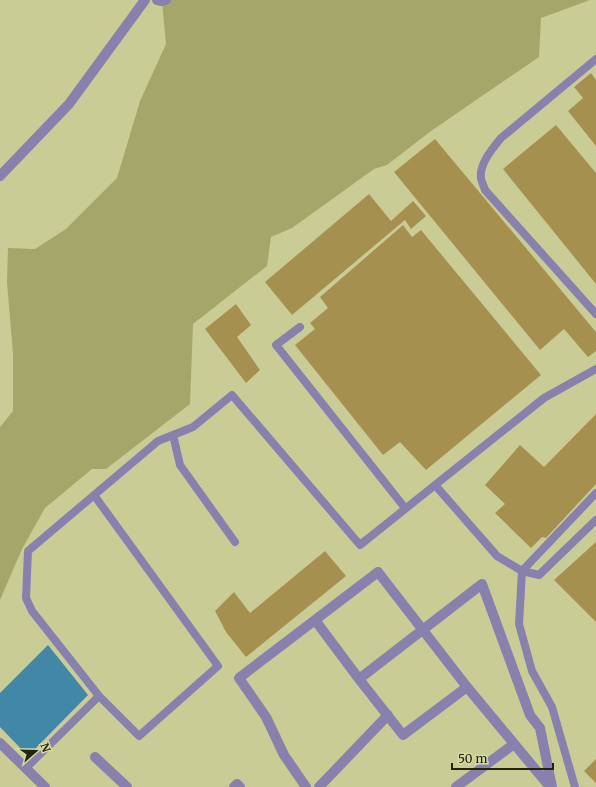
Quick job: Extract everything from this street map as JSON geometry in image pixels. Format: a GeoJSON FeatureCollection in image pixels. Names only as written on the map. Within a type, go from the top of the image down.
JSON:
{"type":"FeatureCollection","features":[{"type":"Feature","properties":{"kind":"street"},"geometry":{"type":"LineString","coordinates":[[0,176],[69,104],[145,0]]}},
{"type":"Feature","properties":{"kind":"street"},"geometry":{"type":"LineString","coordinates":[[157,0],[166,0]]}},
{"type":"Feature","properties":{"kind":"street"},"geometry":{"type":"LineString","coordinates":[[306,787],[284,756],[266,717],[239,678],[378,572],[467,687],[551,787]]}},
{"type":"Feature","properties":{"kind":"street"},"geometry":{"type":"LineString","coordinates":[[359,679],[482,584],[530,715],[540,728],[551,787]]}},
{"type":"Feature","properties":{"kind":"street"},"geometry":{"type":"LineString","coordinates":[[315,620],[403,735],[467,687]]}},
{"type":"Feature","properties":{"kind":"street"},"geometry":{"type":"LineString","coordinates":[[319,787],[388,715]]}},
{"type":"Feature","properties":{"kind":"street"},"geometry":{"type":"LineString","coordinates":[[0,743],[45,787]]}},
{"type":"Feature","properties":{"kind":"street"},"geometry":{"type":"LineString","coordinates":[[456,787],[514,744]]}},
{"type":"Feature","properties":{"kind":"street"},"geometry":{"type":"LineString","coordinates":[[95,757],[127,787]]}},
{"type":"Feature","properties":{"kind":"street"},"geometry":{"type":"LineString","coordinates":[[234,787],[237,784],[240,787]]}},
{"type":"Feature","properties":{"kind":"lane"},"geometry":{"type":"LineString","coordinates":[[596,59],[501,138],[488,154],[483,164],[480,177],[485,190],[596,314]]}},
{"type":"Feature","properties":{"kind":"lane"},"geometry":{"type":"LineString","coordinates":[[300,327],[276,345],[406,508]]}},
{"type":"Feature","properties":{"kind":"lane"},"geometry":{"type":"LineString","coordinates":[[94,495],[218,666],[138,736],[99,696],[32,611],[26,598],[28,551],[94,495],[158,441],[193,428],[232,395],[360,545],[544,398],[596,369]]}},
{"type":"Feature","properties":{"kind":"lane"},"geometry":{"type":"LineString","coordinates":[[173,435],[180,465],[235,542]]}},
{"type":"Feature","properties":{"kind":"lane"},"geometry":{"type":"LineString","coordinates":[[435,485],[497,556],[522,571],[539,575],[596,520]]}},
{"type":"Feature","properties":{"kind":"lane"},"geometry":{"type":"LineString","coordinates":[[575,787],[552,707],[532,671],[520,624],[522,571],[596,493]]}},
{"type":"Feature","properties":{"kind":"lane"},"geometry":{"type":"LineString","coordinates":[[26,768],[99,696]]}},
{"type":"Feature","properties":{"kind":"green space"},"geometry":{"type":"Polygon","coordinates":[[[590,0],[541,18],[539,57],[431,131],[387,165],[374,169],[292,228],[271,237],[267,266],[193,324],[190,404],[106,469],[92,469],[45,508],[22,549],[0,600],[0,427],[13,411],[13,354],[7,282],[8,248],[35,249],[66,229],[117,178],[140,101],[166,44],[162,1],[590,0]]]}},
{"type":"Feature","properties":{"kind":"water"},"geometry":{"type":"Polygon","coordinates":[[[48,645],[88,695],[28,756],[0,727],[0,693],[48,645]]]}},
{"type":"Feature","properties":{"kind":"building"},"geometry":{"type":"Polygon","coordinates":[[[591,73],[596,80],[596,146],[568,111],[583,98],[574,87],[591,73]]]}},
{"type":"Feature","properties":{"kind":"building"},"geometry":{"type":"Polygon","coordinates":[[[556,125],[596,173],[596,284],[503,169],[556,125]]]}},
{"type":"Feature","properties":{"kind":"building"},"geometry":{"type":"Polygon","coordinates":[[[435,139],[596,332],[596,351],[588,357],[564,329],[540,350],[394,172],[435,139]]]}},
{"type":"Feature","properties":{"kind":"building"},"geometry":{"type":"Polygon","coordinates":[[[369,194],[391,221],[413,201],[426,216],[411,229],[405,220],[292,315],[265,282],[369,194]]]}},
{"type":"Feature","properties":{"kind":"building"},"geometry":{"type":"Polygon","coordinates":[[[403,225],[412,237],[421,230],[541,375],[426,470],[400,442],[383,455],[295,345],[315,329],[310,323],[328,308],[320,297],[403,225]]]}},
{"type":"Feature","properties":{"kind":"building"},"geometry":{"type":"Polygon","coordinates":[[[236,304],[251,325],[237,337],[260,370],[246,383],[205,329],[236,304]]]}},
{"type":"Feature","properties":{"kind":"building"},"geometry":{"type":"Polygon","coordinates":[[[596,414],[596,484],[546,538],[542,537],[531,548],[495,513],[505,504],[485,485],[520,445],[544,467],[596,414]]]}},
{"type":"Feature","properties":{"kind":"building"},"geometry":{"type":"Polygon","coordinates":[[[596,542],[596,622],[554,580],[596,542]]]}},
{"type":"Feature","properties":{"kind":"building"},"geometry":{"type":"Polygon","coordinates":[[[325,551],[346,576],[246,657],[226,632],[215,611],[234,592],[250,613],[325,551]]]}},
{"type":"Feature","properties":{"kind":"building"},"geometry":{"type":"Polygon","coordinates":[[[596,759],[596,783],[584,771],[596,759]]]}}]}
